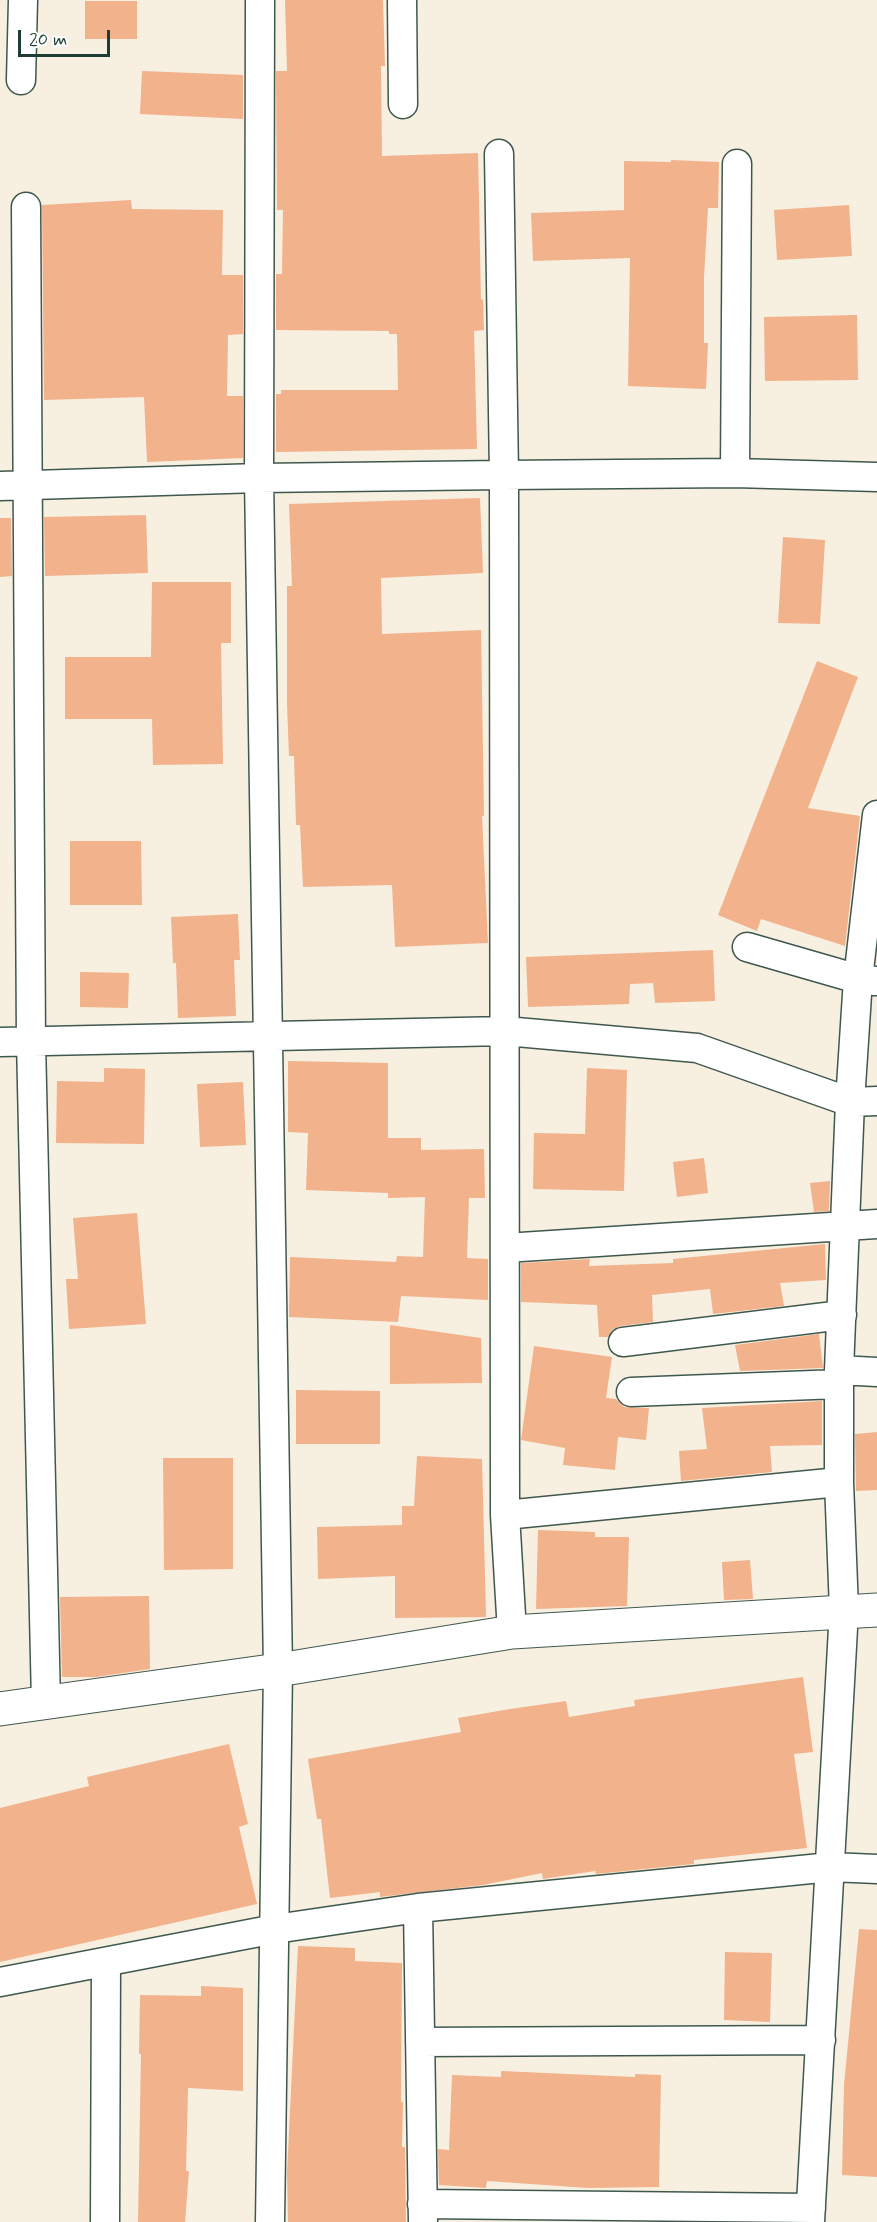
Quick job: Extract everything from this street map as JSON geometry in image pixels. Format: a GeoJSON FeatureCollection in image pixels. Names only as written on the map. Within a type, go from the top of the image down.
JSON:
{"type":"FeatureCollection","features":[{"type":"Feature","properties":{"kind":"street"},"geometry":{"type":"LineString","coordinates":[[21,80],[23,0]]}},
{"type":"Feature","properties":{"kind":"street"},"geometry":{"type":"LineString","coordinates":[[260,0],[259,478],[278,1670],[270,2222]]}},
{"type":"Feature","properties":{"kind":"street"},"geometry":{"type":"LineString","coordinates":[[402,0],[403,104]]}},
{"type":"Feature","properties":{"kind":"street"},"geometry":{"type":"LineString","coordinates":[[499,154],[504,475],[505,1515],[512,1632]]}},
{"type":"Feature","properties":{"kind":"street"},"geometry":{"type":"LineString","coordinates":[[735,473],[737,164]]}},
{"type":"Feature","properties":{"kind":"street"},"geometry":{"type":"LineString","coordinates":[[26,207],[31,1041],[46,1703]]}},
{"type":"Feature","properties":{"kind":"street"},"geometry":{"type":"LineString","coordinates":[[0,486],[259,478],[504,475],[735,473],[877,477]]}},
{"type":"Feature","properties":{"kind":"street"},"geometry":{"type":"LineString","coordinates":[[418,1908],[423,2213],[810,2215],[844,1610],[839,1482],[839,1377],[847,1227],[864,1102],[867,980],[877,814]]}},
{"type":"Feature","properties":{"kind":"street"},"geometry":{"type":"LineString","coordinates":[[747,947],[867,980]]}},
{"type":"Feature","properties":{"kind":"street"},"geometry":{"type":"LineString","coordinates":[[0,1042],[506,1031],[697,1048],[864,1102]]}},
{"type":"Feature","properties":{"kind":"street"},"geometry":{"type":"LineString","coordinates":[[505,1248],[877,1224]]}},
{"type":"Feature","properties":{"kind":"street"},"geometry":{"type":"LineString","coordinates":[[623,1342],[842,1315]]}},
{"type":"Feature","properties":{"kind":"street"},"geometry":{"type":"LineString","coordinates":[[631,1392],[839,1377],[877,1372]]}},
{"type":"Feature","properties":{"kind":"street"},"geometry":{"type":"LineString","coordinates":[[505,1515],[839,1482]]}},
{"type":"Feature","properties":{"kind":"street"},"geometry":{"type":"LineString","coordinates":[[0,1709],[278,1670],[512,1632],[844,1610],[877,1610]]}},
{"type":"Feature","properties":{"kind":"street"},"geometry":{"type":"LineString","coordinates":[[0,1982],[275,1929],[418,1908],[831,1867],[877,1869]]}},
{"type":"Feature","properties":{"kind":"street"},"geometry":{"type":"LineString","coordinates":[[105,2222],[106,1962]]}},
{"type":"Feature","properties":{"kind":"street"},"geometry":{"type":"LineString","coordinates":[[420,2042],[821,2040]]}},
{"type":"Feature","properties":{"kind":"building"},"geometry":{"type":"Polygon","coordinates":[[[285,0],[383,0],[385,66],[381,66],[382,156],[478,153],[481,300],[483,299],[484,330],[474,331],[477,449],[276,452],[276,394],[281,394],[281,390],[398,390],[397,334],[389,334],[389,331],[276,330],[276,274],[282,274],[283,210],[277,210],[276,71],[287,71],[285,0]]]}},
{"type":"Feature","properties":{"kind":"building"},"geometry":{"type":"Polygon","coordinates":[[[85,1],[137,1],[137,39],[85,39],[85,1]]]}},
{"type":"Feature","properties":{"kind":"building"},"geometry":{"type":"Polygon","coordinates":[[[142,71],[243,75],[243,119],[140,114],[142,71]]]}},
{"type":"Feature","properties":{"kind":"building"},"geometry":{"type":"Polygon","coordinates":[[[671,160],[719,162],[718,208],[708,208],[704,277],[704,343],[708,343],[706,389],[628,386],[630,258],[533,261],[531,213],[624,210],[624,161],[671,162],[671,160]]]}},
{"type":"Feature","properties":{"kind":"building"},"geometry":{"type":"Polygon","coordinates":[[[131,200],[132,209],[223,210],[222,275],[243,275],[243,334],[228,335],[227,396],[243,396],[243,458],[147,462],[144,397],[44,400],[42,205],[131,200]]]}},
{"type":"Feature","properties":{"kind":"building"},"geometry":{"type":"Polygon","coordinates":[[[849,205],[852,256],[777,260],[774,210],[849,205]]]}},
{"type":"Feature","properties":{"kind":"building"},"geometry":{"type":"Polygon","coordinates":[[[857,315],[858,380],[765,381],[764,317],[857,315]]]}},
{"type":"Feature","properties":{"kind":"building"},"geometry":{"type":"Polygon","coordinates":[[[480,498],[483,573],[381,578],[382,634],[481,630],[484,816],[482,816],[488,943],[395,947],[392,885],[303,887],[300,825],[296,825],[294,756],[289,756],[287,704],[287,586],[292,586],[289,504],[480,498]]]}},
{"type":"Feature","properties":{"kind":"building"},"geometry":{"type":"Polygon","coordinates":[[[146,515],[148,573],[45,576],[44,517],[146,515]]]}},
{"type":"Feature","properties":{"kind":"building"},"geometry":{"type":"Polygon","coordinates":[[[0,518],[11,518],[12,576],[0,577],[0,518]]]}},
{"type":"Feature","properties":{"kind":"building"},"geometry":{"type":"Polygon","coordinates":[[[783,537],[825,540],[820,624],[778,623],[783,537]]]}},
{"type":"Feature","properties":{"kind":"building"},"geometry":{"type":"Polygon","coordinates":[[[152,582],[231,582],[231,643],[221,643],[223,764],[153,765],[152,719],[65,719],[65,657],[151,657],[152,582]]]}},
{"type":"Feature","properties":{"kind":"building"},"geometry":{"type":"Polygon","coordinates":[[[817,661],[858,677],[808,808],[860,816],[845,946],[761,919],[757,931],[718,915],[817,661]]]}},
{"type":"Feature","properties":{"kind":"building"},"geometry":{"type":"Polygon","coordinates":[[[70,841],[141,841],[142,905],[70,905],[70,841]]]}},
{"type":"Feature","properties":{"kind":"building"},"geometry":{"type":"Polygon","coordinates":[[[238,914],[240,960],[234,960],[236,1016],[178,1018],[176,963],[173,963],[171,917],[238,914]]]}},
{"type":"Feature","properties":{"kind":"building"},"geometry":{"type":"Polygon","coordinates":[[[713,950],[715,1001],[655,1003],[653,983],[630,984],[629,1004],[528,1007],[526,957],[713,950]]]}},
{"type":"Feature","properties":{"kind":"building"},"geometry":{"type":"Polygon","coordinates":[[[80,972],[129,973],[128,1008],[80,1007],[80,972]]]}},
{"type":"Feature","properties":{"kind":"building"},"geometry":{"type":"Polygon","coordinates":[[[288,1061],[388,1063],[388,1138],[421,1138],[421,1150],[484,1149],[485,1198],[469,1198],[467,1258],[488,1259],[488,1300],[401,1296],[398,1322],[289,1317],[290,1257],[396,1262],[397,1256],[423,1257],[425,1197],[388,1198],[388,1193],[306,1190],[308,1133],[288,1132],[288,1061]]]}},
{"type":"Feature","properties":{"kind":"building"},"geometry":{"type":"Polygon","coordinates":[[[104,1068],[145,1069],[144,1144],[56,1143],[57,1081],[104,1082],[104,1068]]]}},
{"type":"Feature","properties":{"kind":"building"},"geometry":{"type":"Polygon","coordinates":[[[587,1068],[627,1070],[624,1191],[533,1189],[534,1133],[585,1134],[587,1068]]]}},
{"type":"Feature","properties":{"kind":"building"},"geometry":{"type":"Polygon","coordinates":[[[243,1082],[246,1145],[200,1147],[197,1084],[243,1082]]]}},
{"type":"Feature","properties":{"kind":"building"},"geometry":{"type":"Polygon","coordinates":[[[704,1158],[708,1193],[677,1197],[673,1162],[704,1158]]]}},
{"type":"Feature","properties":{"kind":"building"},"geometry":{"type":"Polygon","coordinates":[[[830,1181],[829,1211],[814,1212],[810,1183],[830,1181]]]}},
{"type":"Feature","properties":{"kind":"building"},"geometry":{"type":"Polygon","coordinates":[[[137,1213],[146,1324],[69,1329],[66,1279],[78,1279],[73,1218],[137,1213]]]}},
{"type":"Feature","properties":{"kind":"building"},"geometry":{"type":"Polygon","coordinates":[[[825,1244],[826,1280],[780,1283],[784,1306],[713,1314],[710,1289],[652,1295],[653,1322],[620,1326],[613,1329],[608,1337],[599,1337],[597,1305],[521,1302],[521,1263],[590,1259],[589,1266],[673,1263],[673,1259],[825,1244]]]}},
{"type":"Feature","properties":{"kind":"building"},"geometry":{"type":"Polygon","coordinates":[[[390,1325],[481,1338],[482,1383],[390,1384],[390,1325]]]}},
{"type":"Feature","properties":{"kind":"building"},"geometry":{"type":"Polygon","coordinates":[[[819,1334],[823,1368],[740,1371],[735,1345],[819,1334]]]}},
{"type":"Feature","properties":{"kind":"building"},"geometry":{"type":"Polygon","coordinates":[[[534,1346],[612,1357],[606,1398],[616,1399],[624,1407],[649,1408],[646,1440],[618,1437],[615,1470],[563,1465],[565,1448],[521,1440],[534,1346]]]}},
{"type":"Feature","properties":{"kind":"building"},"geometry":{"type":"Polygon","coordinates":[[[296,1390],[380,1391],[380,1444],[296,1444],[296,1390]]]}},
{"type":"Feature","properties":{"kind":"building"},"geometry":{"type":"Polygon","coordinates":[[[822,1401],[822,1445],[770,1446],[772,1472],[681,1481],[679,1451],[707,1449],[702,1408],[822,1401]]]}},
{"type":"Feature","properties":{"kind":"building"},"geometry":{"type":"Polygon","coordinates":[[[877,1432],[877,1490],[856,1491],[855,1434],[877,1432]]]}},
{"type":"Feature","properties":{"kind":"building"},"geometry":{"type":"Polygon","coordinates":[[[417,1456],[482,1459],[486,1617],[395,1618],[395,1576],[318,1579],[317,1527],[402,1525],[402,1506],[414,1506],[417,1456]]]}},
{"type":"Feature","properties":{"kind":"building"},"geometry":{"type":"Polygon","coordinates":[[[163,1458],[233,1458],[233,1569],[164,1570],[163,1458]]]}},
{"type":"Feature","properties":{"kind":"building"},"geometry":{"type":"Polygon","coordinates":[[[538,1530],[595,1532],[595,1537],[629,1537],[627,1606],[536,1609],[538,1530]]]}},
{"type":"Feature","properties":{"kind":"building"},"geometry":{"type":"Polygon","coordinates":[[[750,1560],[753,1599],[724,1600],[722,1562],[750,1560]]]}},
{"type":"Feature","properties":{"kind":"building"},"geometry":{"type":"Polygon","coordinates":[[[149,1596],[150,1669],[96,1677],[62,1677],[60,1597],[149,1596]]]}},
{"type":"Feature","properties":{"kind":"building"},"geometry":{"type":"Polygon","coordinates":[[[803,1677],[813,1752],[794,1754],[807,1848],[694,1860],[694,1864],[596,1874],[595,1871],[543,1879],[542,1873],[483,1885],[380,1897],[380,1892],[330,1898],[321,1819],[317,1819],[308,1759],[461,1732],[458,1718],[510,1709],[566,1701],[569,1717],[635,1706],[634,1700],[803,1677]]]}},
{"type":"Feature","properties":{"kind":"building"},"geometry":{"type":"Polygon","coordinates":[[[229,1744],[248,1824],[239,1827],[257,1904],[0,1962],[0,1808],[89,1786],[87,1777],[229,1744]]]}},
{"type":"Feature","properties":{"kind":"building"},"geometry":{"type":"Polygon","coordinates":[[[859,1929],[877,1930],[877,2177],[842,2175],[844,2085],[859,1929]]]}},
{"type":"Feature","properties":{"kind":"building"},"geometry":{"type":"Polygon","coordinates":[[[298,1946],[355,1948],[355,1961],[402,1963],[401,2102],[403,2102],[402,2147],[405,2147],[406,2222],[288,2222],[287,2173],[298,1946]]]}},
{"type":"Feature","properties":{"kind":"building"},"geometry":{"type":"Polygon","coordinates":[[[725,1952],[772,1953],[770,2022],[724,2020],[725,1952]]]}},
{"type":"Feature","properties":{"kind":"building"},"geometry":{"type":"Polygon","coordinates":[[[201,1986],[243,1988],[243,2091],[188,2088],[186,2171],[189,2171],[185,2222],[138,2222],[140,1995],[201,1996],[201,1986]]]}},
{"type":"Feature","properties":{"kind":"building"},"geometry":{"type":"Polygon","coordinates":[[[501,2071],[635,2077],[635,2074],[661,2075],[659,2187],[588,2188],[487,2181],[486,2188],[439,2185],[438,2149],[449,2150],[452,2075],[501,2077],[501,2071]]]}}]}
